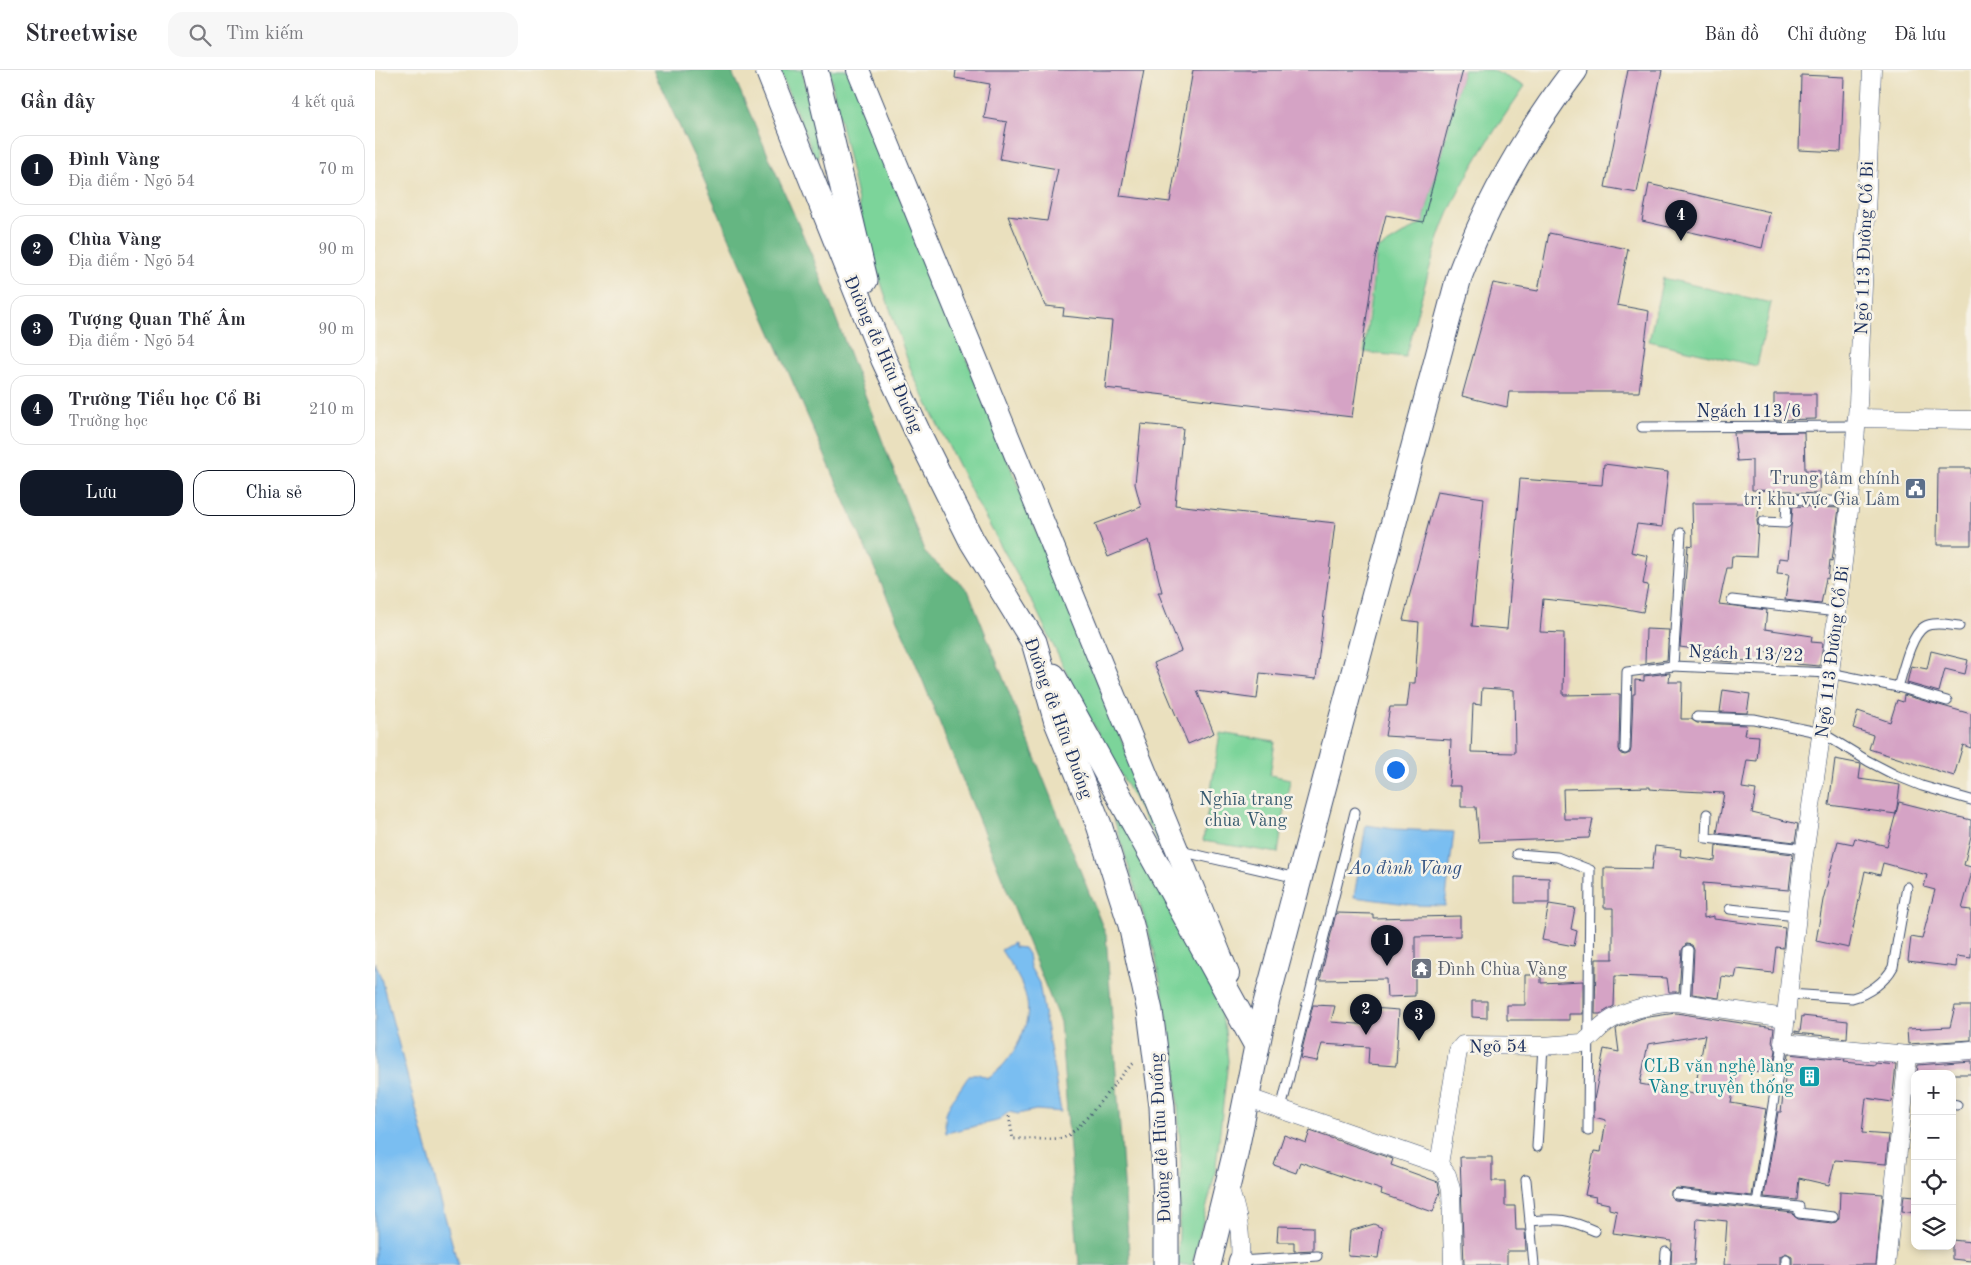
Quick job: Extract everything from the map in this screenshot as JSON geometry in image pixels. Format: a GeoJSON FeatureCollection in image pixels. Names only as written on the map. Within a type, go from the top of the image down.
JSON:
{"type":"FeatureCollection","features":[{"type":"Feature","properties":{"kind":"main road","name":"Đường đê Hữu Đuống"},"geometry":{"type":"LineString","coordinates":[[768,70],[884,360],[919,435],[973,541],[1035,642],[1057,722],[1099,825],[1131,925],[1150,1011],[1157,1058],[1165,1153],[1166,1265]]}},
{"type":"Feature","properties":{"kind":"main road"},"geometry":{"type":"LineString","coordinates":[[815,70],[884,360]]}},
{"type":"Feature","properties":{"kind":"main road"},"geometry":{"type":"LineString","coordinates":[[1208,1265],[1227,1186],[1256,1044],[1459,277],[1476,231],[1511,164],[1575,70]]}},
{"type":"Feature","properties":{"kind":"main road"},"geometry":{"type":"LineString","coordinates":[[1035,642],[1256,1044]]}},
{"type":"Feature","properties":{"kind":"street"},"geometry":{"type":"LineString","coordinates":[[859,70],[1256,1044]]}},
{"type":"Feature","properties":{"kind":"street","name":"Ngõ 113 Đường Cổ Bi"},"geometry":{"type":"LineString","coordinates":[[1783,1043],[1805,849],[1830,673],[1850,502],[1857,422],[1872,70]]}},
{"type":"Feature","properties":{"kind":"street"},"geometry":{"type":"LineString","coordinates":[[1857,422],[1971,420]]}},
{"type":"Feature","properties":{"kind":"street","name":"Ngõ 54"},"geometry":{"type":"LineString","coordinates":[[1439,1164],[1460,1048],[1467,1044],[1543,1046],[1582,1043],[1608,1021],[1627,1012],[1658,1004],[1685,1003],[1786,1018]]}},
{"type":"Feature","properties":{"kind":"street"},"geometry":{"type":"LineString","coordinates":[[1783,1043],[1908,1055],[1971,1050]]}},
{"type":"Feature","properties":{"kind":"street"},"geometry":{"type":"LineString","coordinates":[[1886,1265],[1909,1101],[1908,1055]]}},
{"type":"Feature","properties":{"kind":"street"},"geometry":{"type":"LineString","coordinates":[[1246,1097],[1439,1164],[1447,1175],[1451,1189],[1453,1265]]}},
{"type":"Feature","properties":{"kind":"street"},"geometry":{"type":"LineString","coordinates":[[1227,1186],[1239,1220],[1241,1241],[1240,1263]]}},
{"type":"Feature","properties":{"kind":"lane","name":"Ngách 113/6"},"geometry":{"type":"LineString","coordinates":[[1642,427],[1857,422]]}},
{"type":"Feature","properties":{"kind":"lane"},"geometry":{"type":"LineString","coordinates":[[1763,522],[1786,523],[1787,499],[1850,502]]}},
{"type":"Feature","properties":{"kind":"lane","name":"Ngách 113/22"},"geometry":{"type":"LineString","coordinates":[[1681,533],[1673,666],[1830,673],[1947,701]]}},
{"type":"Feature","properties":{"kind":"lane"},"geometry":{"type":"LineString","coordinates":[[1732,600],[1837,612]]}},
{"type":"Feature","properties":{"kind":"lane"},"geometry":{"type":"LineString","coordinates":[[1898,688],[1913,641],[1924,627],[1933,624],[1959,626]]}},
{"type":"Feature","properties":{"kind":"lane"},"geometry":{"type":"LineString","coordinates":[[1625,750],[1627,672],[1673,666]]}},
{"type":"Feature","properties":{"kind":"lane"},"geometry":{"type":"LineString","coordinates":[[1697,717],[1754,719],[1822,733],[1895,775],[1923,786],[1971,800]]}},
{"type":"Feature","properties":{"kind":"lane"},"geometry":{"type":"LineString","coordinates":[[1281,1109],[1355,812]]}},
{"type":"Feature","properties":{"kind":"lane"},"geometry":{"type":"LineString","coordinates":[[1707,814],[1706,838],[1805,849]]}},
{"type":"Feature","properties":{"kind":"lane"},"geometry":{"type":"LineString","coordinates":[[1177,850],[1299,878]]}},
{"type":"Feature","properties":{"kind":"lane"},"geometry":{"type":"LineString","coordinates":[[1517,854],[1557,857],[1590,870],[1588,1131]]}},
{"type":"Feature","properties":{"kind":"lane"},"geometry":{"type":"LineString","coordinates":[[1788,994],[1852,998],[1869,991],[1877,985],[1893,967],[1907,887]]}},
{"type":"Feature","properties":{"kind":"lane"},"geometry":{"type":"LineString","coordinates":[[1730,909],[1797,916]]}},
{"type":"Feature","properties":{"kind":"lane"},"geometry":{"type":"LineString","coordinates":[[1685,1003],[1688,950]]}},
{"type":"Feature","properties":{"kind":"lane"},"geometry":{"type":"LineString","coordinates":[[1757,1203],[1783,1043]]}},
{"type":"Feature","properties":{"kind":"lane"},"geometry":{"type":"LineString","coordinates":[[1537,1147],[1543,1046]]}},
{"type":"Feature","properties":{"kind":"lane"},"geometry":{"type":"LineString","coordinates":[[1526,1180],[1534,1265]]}},
{"type":"Feature","properties":{"kind":"lane"},"geometry":{"type":"LineString","coordinates":[[1676,1194],[1799,1208],[1799,1213],[1833,1217]]}},
{"type":"Feature","properties":{"kind":"lane"},"geometry":{"type":"LineString","coordinates":[[1530,1221],[1553,1219],[1574,1221],[1595,1231]]}},
{"type":"Feature","properties":{"kind":"lane"},"geometry":{"type":"LineString","coordinates":[[1665,1265],[1666,1252]]}},
{"type":"Feature","properties":{"kind":"lane"},"geometry":{"type":"LineString","coordinates":[[1240,1263],[1317,1256]]}},
{"type":"Feature","properties":{"kind":"path"},"geometry":{"type":"LineString","coordinates":[[1009,1116],[1013,1138],[1063,1138],[1093,1109],[1135,1062],[1157,1058]]}},
{"type":"Feature","properties":{"kind":"green space"},"geometry":{"type":"Polygon","coordinates":[[[653,70],[731,70],[813,258],[925,553],[968,590],[1106,935],[1130,1265],[1079,1265],[1060,1022],[912,654],[694,157],[653,70]]]}},
{"type":"Feature","properties":{"kind":"green space"},"geometry":{"type":"Polygon","coordinates":[[[779,70],[802,70],[819,154],[818,160],[816,160],[779,70]]]}},
{"type":"Feature","properties":{"kind":"green space"},"geometry":{"type":"Polygon","coordinates":[[[829,70],[849,70],[1178,879],[1076,693],[1035,607],[976,501],[912,373],[867,242],[829,70]]]}},
{"type":"Feature","properties":{"kind":"green space"},"geometry":{"type":"Polygon","coordinates":[[[1463,70],[1492,70],[1525,86],[1479,156],[1457,194],[1441,232],[1431,263],[1405,357],[1364,352],[1377,250],[1423,222],[1463,70]]]}},
{"type":"Feature","properties":{"kind":"green space"},"geometry":{"type":"Polygon","coordinates":[[[1663,278],[1771,303],[1757,366],[1649,341],[1663,278]]]}},
{"type":"Feature","properties":{"kind":"green space","name":"Nghĩa trang chùa Vàng"},"geometry":{"type":"Polygon","coordinates":[[[1220,733],[1275,742],[1270,775],[1290,779],[1278,853],[1203,841],[1220,733]]]}},
{"type":"Feature","properties":{"kind":"green space"},"geometry":{"type":"Polygon","coordinates":[[[1102,779],[1217,1000],[1225,1029],[1228,1061],[1215,1174],[1192,1265],[1178,1265],[1181,1167],[1176,1066],[1155,954],[1102,779]]]}},
{"type":"Feature","properties":{"kind":"water","name":"Ao đình Vàng"},"geometry":{"type":"Polygon","coordinates":[[[1366,825],[1394,829],[1454,832],[1445,906],[1414,905],[1354,897],[1366,825]]]}},
{"type":"Feature","properties":{"kind":"water"},"geometry":{"type":"Polygon","coordinates":[[[1013,943],[1014,947],[1024,948],[1028,954],[1030,967],[1039,983],[1061,1112],[1036,1110],[1018,1114],[1009,1112],[997,1121],[946,1133],[945,1120],[947,1110],[970,1075],[976,1074],[987,1078],[995,1073],[1011,1056],[1026,1023],[1028,1012],[1023,988],[1017,974],[1001,950],[1013,943]]]}},
{"type":"Feature","properties":{"kind":"water"},"geometry":{"type":"Polygon","coordinates":[[[375,962],[381,978],[458,1265],[375,1265],[375,962]]]}},
{"type":"Feature","properties":{"kind":"building"},"geometry":{"type":"Polygon","coordinates":[[[956,70],[1144,70],[1120,196],[1170,202],[1193,70],[1463,70],[1423,222],[1386,215],[1375,259],[1352,417],[1105,388],[1112,321],[1063,316],[1064,308],[1045,306],[1008,216],[1047,221],[1058,169],[1000,159],[1007,122],[984,118],[990,84],[955,78],[956,70]]]}},
{"type":"Feature","properties":{"kind":"building"},"geometry":{"type":"Polygon","coordinates":[[[1628,70],[1662,70],[1637,193],[1605,187],[1628,70]]]}},
{"type":"Feature","properties":{"kind":"building"},"geometry":{"type":"Polygon","coordinates":[[[1801,75],[1844,77],[1841,152],[1799,150],[1801,75]]]}},
{"type":"Feature","properties":{"kind":"building"},"geometry":{"type":"Polygon","coordinates":[[[1649,184],[1770,212],[1762,248],[1642,221],[1649,184]]]}},
{"type":"Feature","properties":{"kind":"building"},"geometry":{"type":"Polygon","coordinates":[[[1549,233],[1628,249],[1617,305],[1649,311],[1639,392],[1509,392],[1507,407],[1462,396],[1493,283],[1538,291],[1549,233]]]}},
{"type":"Feature","properties":{"kind":"building"},"geometry":{"type":"Polygon","coordinates":[[[1774,394],[1816,394],[1816,419],[1774,420],[1774,394]]]}},
{"type":"Feature","properties":{"kind":"building"},"geometry":{"type":"Polygon","coordinates":[[[1141,424],[1183,428],[1175,505],[1335,523],[1316,679],[1260,673],[1257,699],[1197,691],[1214,733],[1188,744],[1154,663],[1181,651],[1158,592],[1162,592],[1149,540],[1108,557],[1095,524],[1141,507],[1135,484],[1141,424]]]}},
{"type":"Feature","properties":{"kind":"building"},"geometry":{"type":"Polygon","coordinates":[[[1804,432],[1805,470],[1820,471],[1819,494],[1752,490],[1752,460],[1737,461],[1734,433],[1804,432]]]}},
{"type":"Feature","properties":{"kind":"building"},"geometry":{"type":"Polygon","coordinates":[[[1604,464],[1668,472],[1662,527],[1637,524],[1631,552],[1648,556],[1643,584],[1648,585],[1643,612],[1611,606],[1543,599],[1540,632],[1564,633],[1563,695],[1620,694],[1619,749],[1621,754],[1625,755],[1630,753],[1631,749],[1635,680],[1644,681],[1644,676],[1670,673],[1669,682],[1682,682],[1681,719],[1691,719],[1697,723],[1746,725],[1744,735],[1759,736],[1757,761],[1747,760],[1742,788],[1756,790],[1752,813],[1798,824],[1795,842],[1717,833],[1724,793],[1662,790],[1650,789],[1650,787],[1563,789],[1564,819],[1593,819],[1589,838],[1479,842],[1476,807],[1461,807],[1461,786],[1449,786],[1451,740],[1385,736],[1390,707],[1407,707],[1410,683],[1415,683],[1419,622],[1403,620],[1437,491],[1484,498],[1472,626],[1507,629],[1520,479],[1602,485],[1604,464]],[[1482,688],[1481,705],[1473,704],[1471,752],[1515,753],[1514,690],[1482,688]]]}},
{"type":"Feature","properties":{"kind":"building"},"geometry":{"type":"Polygon","coordinates":[[[1938,468],[1971,468],[1971,545],[1937,545],[1938,468]]]}},
{"type":"Feature","properties":{"kind":"building"},"geometry":{"type":"Polygon","coordinates":[[[1692,503],[1760,503],[1757,521],[1756,557],[1732,556],[1731,568],[1727,568],[1719,604],[1767,610],[1765,629],[1812,636],[1811,642],[1823,643],[1820,666],[1796,664],[1797,655],[1762,651],[1760,663],[1733,659],[1733,662],[1709,660],[1710,651],[1680,647],[1688,545],[1693,546],[1692,503]]]}},
{"type":"Feature","properties":{"kind":"building"},"geometry":{"type":"Polygon","coordinates":[[[1793,506],[1839,508],[1832,561],[1830,560],[1828,579],[1826,578],[1821,604],[1785,600],[1789,574],[1777,573],[1779,558],[1788,559],[1793,506]]]}},
{"type":"Feature","properties":{"kind":"building"},"geometry":{"type":"Polygon","coordinates":[[[1646,629],[1669,630],[1667,660],[1645,663],[1646,629]]]}},
{"type":"Feature","properties":{"kind":"building"},"geometry":{"type":"Polygon","coordinates":[[[1931,651],[1968,660],[1965,674],[1945,669],[1939,692],[1907,683],[1911,666],[1927,669],[1931,651]]]}},
{"type":"Feature","properties":{"kind":"building"},"geometry":{"type":"Polygon","coordinates":[[[1723,690],[1750,694],[1747,713],[1720,712],[1723,690]]]}},
{"type":"Feature","properties":{"kind":"building"},"geometry":{"type":"Polygon","coordinates":[[[1904,695],[1971,714],[1971,748],[1963,745],[1954,776],[1869,749],[1873,735],[1853,728],[1858,711],[1890,722],[1897,700],[1903,702],[1904,695]]]}},
{"type":"Feature","properties":{"kind":"building"},"geometry":{"type":"Polygon","coordinates":[[[1835,759],[1861,764],[1859,779],[1900,785],[1896,814],[1829,805],[1835,759]]]}},
{"type":"Feature","properties":{"kind":"building"},"geometry":{"type":"Polygon","coordinates":[[[1899,802],[1971,820],[1971,836],[1964,865],[1971,867],[1971,876],[1962,909],[1971,910],[1971,958],[1957,956],[1956,967],[1908,961],[1911,937],[1922,939],[1935,890],[1924,887],[1927,875],[1883,863],[1880,875],[1865,871],[1849,948],[1816,941],[1823,900],[1838,841],[1853,844],[1855,838],[1887,846],[1899,802]]]}},
{"type":"Feature","properties":{"kind":"building"},"geometry":{"type":"Polygon","coordinates":[[[1716,845],[1793,854],[1789,890],[1703,883],[1704,918],[1714,916],[1714,919],[1785,928],[1783,948],[1776,947],[1773,973],[1737,969],[1735,978],[1722,976],[1719,998],[1692,994],[1694,950],[1692,945],[1686,944],[1682,950],[1679,992],[1669,992],[1667,978],[1615,976],[1614,1006],[1600,1014],[1595,1014],[1596,959],[1613,959],[1613,908],[1604,908],[1604,868],[1652,869],[1655,846],[1681,849],[1680,856],[1715,861],[1716,845]]]}},
{"type":"Feature","properties":{"kind":"building"},"geometry":{"type":"Polygon","coordinates":[[[1515,877],[1549,878],[1549,903],[1515,903],[1515,877]]]}},
{"type":"Feature","properties":{"kind":"building"},"geometry":{"type":"Polygon","coordinates":[[[1549,904],[1575,908],[1571,929],[1577,931],[1574,946],[1542,940],[1549,904]]]}},
{"type":"Feature","properties":{"kind":"building"},"geometry":{"type":"Polygon","coordinates":[[[1336,913],[1373,914],[1373,918],[1460,916],[1460,936],[1415,937],[1415,996],[1387,997],[1386,979],[1320,980],[1336,913]]]}},
{"type":"Feature","properties":{"kind":"building"},"geometry":{"type":"Polygon","coordinates":[[[1525,975],[1541,975],[1541,983],[1583,981],[1583,1014],[1569,1014],[1569,1020],[1507,1020],[1507,1005],[1525,1005],[1525,975]]]}},
{"type":"Feature","properties":{"kind":"building"},"geometry":{"type":"Polygon","coordinates":[[[1472,1001],[1487,1001],[1487,1018],[1472,1017],[1472,1001]]]}},
{"type":"Feature","properties":{"kind":"building"},"geometry":{"type":"Polygon","coordinates":[[[1313,1005],[1335,1006],[1331,1022],[1371,1025],[1372,1008],[1399,1010],[1396,1066],[1368,1064],[1369,1047],[1322,1044],[1317,1061],[1300,1058],[1313,1005]]]}},
{"type":"Feature","properties":{"kind":"building"},"geometry":{"type":"Polygon","coordinates":[[[1955,1006],[1971,1006],[1971,1040],[1908,1044],[1907,1029],[1950,1027],[1955,1006]]]}},
{"type":"Feature","properties":{"kind":"building"},"geometry":{"type":"Polygon","coordinates":[[[1676,1013],[1774,1028],[1772,1042],[1776,1050],[1772,1074],[1738,1068],[1731,1103],[1766,1109],[1752,1196],[1677,1188],[1671,1191],[1671,1197],[1675,1200],[1793,1213],[1798,1219],[1832,1223],[1836,1222],[1839,1218],[1840,1191],[1883,1194],[1876,1265],[1792,1265],[1792,1256],[1786,1253],[1780,1256],[1780,1265],[1724,1265],[1727,1221],[1697,1218],[1694,1265],[1671,1265],[1672,1241],[1613,1233],[1617,1211],[1609,1209],[1609,1204],[1595,1201],[1596,1197],[1585,1195],[1594,1151],[1601,1152],[1606,1120],[1594,1117],[1594,1100],[1604,1049],[1619,1052],[1616,1029],[1642,1018],[1676,1013]],[[1705,1035],[1648,1044],[1640,1084],[1694,1094],[1705,1035]]]}},
{"type":"Feature","properties":{"kind":"building"},"geometry":{"type":"Polygon","coordinates":[[[1802,1016],[1848,1021],[1847,1038],[1795,1033],[1795,1031],[1800,1032],[1802,1016]]]}},
{"type":"Feature","properties":{"kind":"building"},"geometry":{"type":"Polygon","coordinates":[[[1788,1054],[1845,1060],[1844,1062],[1896,1065],[1892,1102],[1866,1098],[1862,1133],[1889,1135],[1886,1164],[1835,1160],[1829,1185],[1799,1178],[1797,1200],[1764,1197],[1778,1112],[1781,1112],[1788,1054]]]}},
{"type":"Feature","properties":{"kind":"building"},"geometry":{"type":"Polygon","coordinates":[[[1971,1061],[1971,1074],[1956,1074],[1956,1070],[1917,1070],[1918,1065],[1971,1061]]]}},
{"type":"Feature","properties":{"kind":"building"},"geometry":{"type":"Polygon","coordinates":[[[1310,1131],[1393,1159],[1391,1165],[1438,1182],[1440,1192],[1433,1212],[1381,1194],[1382,1190],[1300,1162],[1296,1173],[1274,1165],[1284,1135],[1306,1143],[1310,1131]]]}},
{"type":"Feature","properties":{"kind":"building"},"geometry":{"type":"Polygon","coordinates":[[[1460,1157],[1492,1157],[1492,1181],[1505,1181],[1505,1206],[1515,1206],[1516,1230],[1525,1230],[1526,1251],[1507,1251],[1507,1265],[1464,1265],[1460,1157]]]}},
{"type":"Feature","properties":{"kind":"building"},"geometry":{"type":"Polygon","coordinates":[[[1904,1195],[1911,1196],[1911,1212],[1902,1211],[1904,1195]]]}},
{"type":"Feature","properties":{"kind":"building"},"geometry":{"type":"Polygon","coordinates":[[[1374,1224],[1382,1228],[1378,1258],[1348,1256],[1350,1231],[1374,1224]]]}},
{"type":"Feature","properties":{"kind":"building"},"geometry":{"type":"Polygon","coordinates":[[[1278,1226],[1313,1227],[1313,1250],[1294,1251],[1294,1242],[1277,1242],[1278,1226]]]}},
{"type":"Feature","properties":{"kind":"building"},"geometry":{"type":"Polygon","coordinates":[[[1956,1240],[1971,1242],[1971,1261],[1952,1259],[1952,1250],[1956,1250],[1956,1240]]]}},
{"type":"Feature","properties":{"kind":"place","name":"Trường Tiểu học Cổ Bi"},"geometry":{"type":"Point","coordinates":[1681,241]}},
{"type":"Feature","properties":{"kind":"place","name":"Trung tâm chính trị khu vực Gia Lâm"},"geometry":{"type":"Point","coordinates":[1916,488]}},
{"type":"Feature","properties":{"kind":"place","name":"Đình Vàng"},"geometry":{"type":"Point","coordinates":[1387,966]}},
{"type":"Feature","properties":{"kind":"place","name":"Đình Chùa Vàng"},"geometry":{"type":"Point","coordinates":[1421,969]}},
{"type":"Feature","properties":{"kind":"place","name":"Chùa Vàng"},"geometry":{"type":"Point","coordinates":[1366,1035]}},
{"type":"Feature","properties":{"kind":"place","name":"Tượng Quan Thế Âm"},"geometry":{"type":"Point","coordinates":[1419,1041]}},
{"type":"Feature","properties":{"kind":"place","name":"CLB văn nghệ làng Vàng truyền thống"},"geometry":{"type":"Point","coordinates":[1810,1076]}}]}
